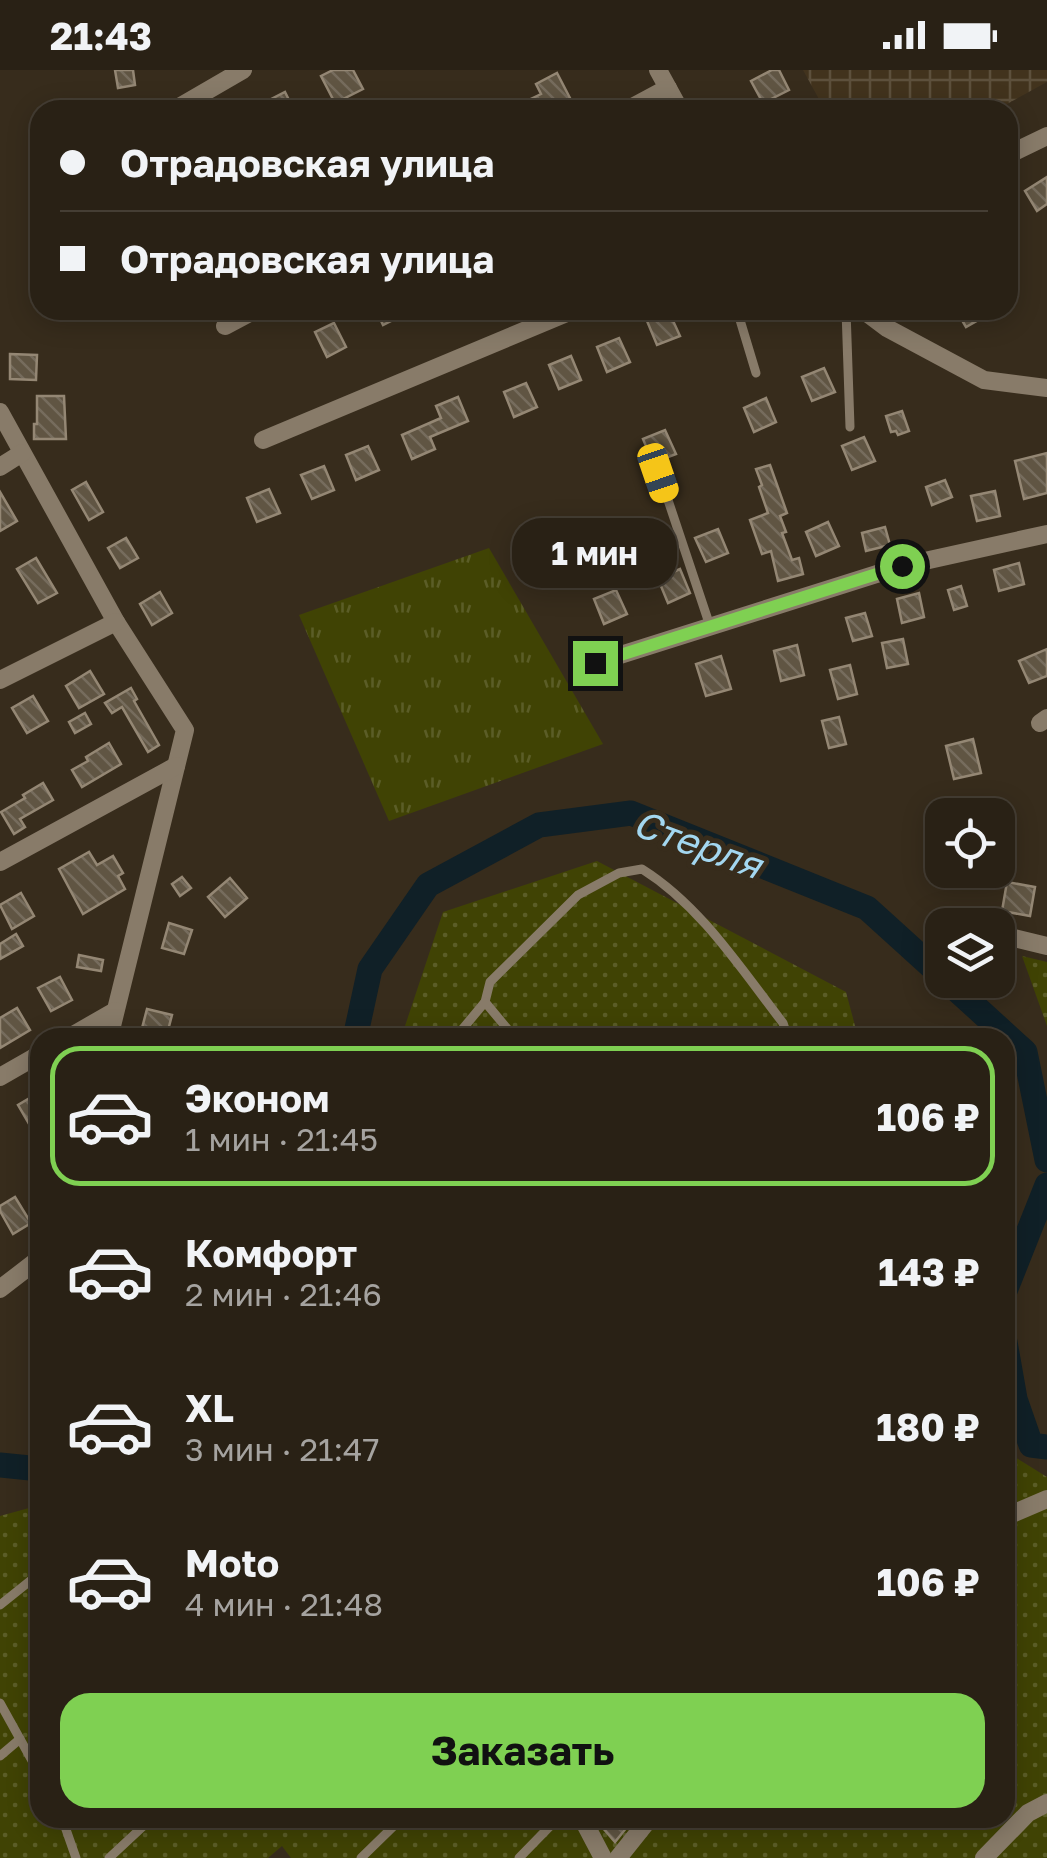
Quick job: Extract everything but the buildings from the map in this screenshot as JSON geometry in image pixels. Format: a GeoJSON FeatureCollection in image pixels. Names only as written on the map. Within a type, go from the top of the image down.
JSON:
{"type":"FeatureCollection","features":[{"type":"Feature","properties":{"kind":"street"},"geometry":{"type":"LineString","coordinates":[[191,100],[243,70]]}},
{"type":"Feature","properties":{"kind":"street"},"geometry":{"type":"LineString","coordinates":[[658,70],[675,100]]}},
{"type":"Feature","properties":{"kind":"street"},"geometry":{"type":"LineString","coordinates":[[646,100],[668,88]]}},
{"type":"Feature","properties":{"kind":"street"},"geometry":{"type":"LineString","coordinates":[[1018,150],[1047,136]]}},
{"type":"Feature","properties":{"kind":"street"},"geometry":{"type":"LineString","coordinates":[[225,326],[236,320]]}},
{"type":"Feature","properties":{"kind":"street"},"geometry":{"type":"LineString","coordinates":[[263,440],[550,320]]}},
{"type":"Feature","properties":{"kind":"street"},"geometry":{"type":"LineString","coordinates":[[876,320],[984,380],[1047,388]]}},
{"type":"Feature","properties":{"kind":"street"},"geometry":{"type":"LineString","coordinates":[[0,412],[116,622],[184,730],[111,1028]]}},
{"type":"Feature","properties":{"kind":"street"},"geometry":{"type":"LineString","coordinates":[[0,466],[22,453]]}},
{"type":"Feature","properties":{"kind":"street"},"geometry":{"type":"LineString","coordinates":[[595,663],[902,566],[1047,534]]}},
{"type":"Feature","properties":{"kind":"street"},"geometry":{"type":"LineString","coordinates":[[0,680],[116,622]]}},
{"type":"Feature","properties":{"kind":"street"},"geometry":{"type":"LineString","coordinates":[[0,862],[176,766]]}},
{"type":"Feature","properties":{"kind":"street"},"geometry":{"type":"LineString","coordinates":[[1015,938],[1047,946]]}},
{"type":"Feature","properties":{"kind":"street"},"geometry":{"type":"LineString","coordinates":[[85,1028],[115,1011]]}},
{"type":"Feature","properties":{"kind":"street"},"geometry":{"type":"LineString","coordinates":[[0,1077],[30,1060]]}},
{"type":"Feature","properties":{"kind":"street"},"geometry":{"type":"LineString","coordinates":[[0,1289],[30,1266]]}},
{"type":"Feature","properties":{"kind":"street"},"geometry":{"type":"LineString","coordinates":[[1015,1512],[1047,1498]]}},
{"type":"Feature","properties":{"kind":"street"},"geometry":{"type":"LineString","coordinates":[[1015,1826],[1028,1813],[1047,1803]]}},
{"type":"Feature","properties":{"kind":"street"},"geometry":{"type":"LineString","coordinates":[[587,1828],[602,1858]]}},
{"type":"Feature","properties":{"kind":"street"},"geometry":{"type":"LineString","coordinates":[[618,1858],[642,1828]]}},
{"type":"Feature","properties":{"kind":"street"},"geometry":{"type":"LineString","coordinates":[[984,1858],[1013,1828]]}},
{"type":"Feature","properties":{"kind":"lane"},"geometry":{"type":"LineString","coordinates":[[739,320],[756,374]]}},
{"type":"Feature","properties":{"kind":"lane"},"geometry":{"type":"LineString","coordinates":[[846,320],[850,427]]}},
{"type":"Feature","properties":{"kind":"lane"},"geometry":{"type":"LineString","coordinates":[[658,473],[710,626]]}},
{"type":"Feature","properties":{"kind":"lane"},"geometry":{"type":"LineString","coordinates":[[463,1028],[484,1002],[490,982],[578,895],[619,873],[642,869],[660,880],[719,941],[785,1028]]}},
{"type":"Feature","properties":{"kind":"lane"},"geometry":{"type":"LineString","coordinates":[[484,1002],[506,1028]]}},
{"type":"Feature","properties":{"kind":"lane"},"geometry":{"type":"LineString","coordinates":[[0,1604],[30,1581]]}},
{"type":"Feature","properties":{"kind":"lane"},"geometry":{"type":"LineString","coordinates":[[0,1703],[30,1757]]}},
{"type":"Feature","properties":{"kind":"lane"},"geometry":{"type":"LineString","coordinates":[[0,1756],[20,1739]]}},
{"type":"Feature","properties":{"kind":"lane"},"geometry":{"type":"LineString","coordinates":[[66,1828],[76,1858]]}},
{"type":"Feature","properties":{"kind":"lane"},"geometry":{"type":"LineString","coordinates":[[109,1858],[141,1828]]}},
{"type":"Feature","properties":{"kind":"lane"},"geometry":{"type":"LineString","coordinates":[[361,1858],[392,1828]]}},
{"type":"Feature","properties":{"kind":"lane"},"geometry":{"type":"LineString","coordinates":[[519,1858],[548,1828]]}},
{"type":"Feature","properties":{"kind":"shaded area"},"geometry":{"type":"Polygon","coordinates":[[[803,70],[1047,70],[1047,82],[1014,100],[820,100],[803,70]]]}},
{"type":"Feature","properties":{"kind":"green space"},"geometry":{"type":"Polygon","coordinates":[[[489,548],[603,744],[389,821],[299,615],[489,548]]]}},
{"type":"Feature","properties":{"kind":"green space"},"geometry":{"type":"Polygon","coordinates":[[[597,861],[846,992],[856,1028],[404,1028],[443,912],[597,861]]]}},
{"type":"Feature","properties":{"kind":"green space"},"geometry":{"type":"Polygon","coordinates":[[[1022,956],[1047,962],[1047,1026],[1022,956]]]}},
{"type":"Feature","properties":{"kind":"green space"},"geometry":{"type":"Polygon","coordinates":[[[1015,1457],[1047,1477],[1047,1858],[291,1858],[282,1846],[268,1858],[0,1858],[0,1516],[30,1508],[30,1828],[1015,1828],[1015,1457]]]}},
{"type":"Feature","properties":{"kind":"waterway","name":"Стерля"},"geometry":{"type":"LineString","coordinates":[[357,1028],[370,969],[428,885],[539,825],[631,813],[867,908],[925,961]]}},
{"type":"Feature","properties":{"kind":"waterway","name":"Стерля"},"geometry":{"type":"LineString","coordinates":[[966,998],[999,1028]]}},
{"type":"Feature","properties":{"kind":"waterway","name":"Стерля"},"geometry":{"type":"LineString","coordinates":[[1015,1043],[1025,1052],[1047,1160]]}},
{"type":"Feature","properties":{"kind":"waterway","name":"Стерля"},"geometry":{"type":"LineString","coordinates":[[1015,1266],[1047,1185]]}},
{"type":"Feature","properties":{"kind":"waterway","name":"Стерля"},"geometry":{"type":"LineString","coordinates":[[1015,1399],[1031,1445],[1047,1447]]}},
{"type":"Feature","properties":{"kind":"waterway","name":"Стерля"},"geometry":{"type":"LineString","coordinates":[[0,1465],[30,1468]]}},
{"type":"Feature","properties":{"kind":"route"},"geometry":{"type":"LineString","coordinates":[[595,663],[902,566]]}}]}
